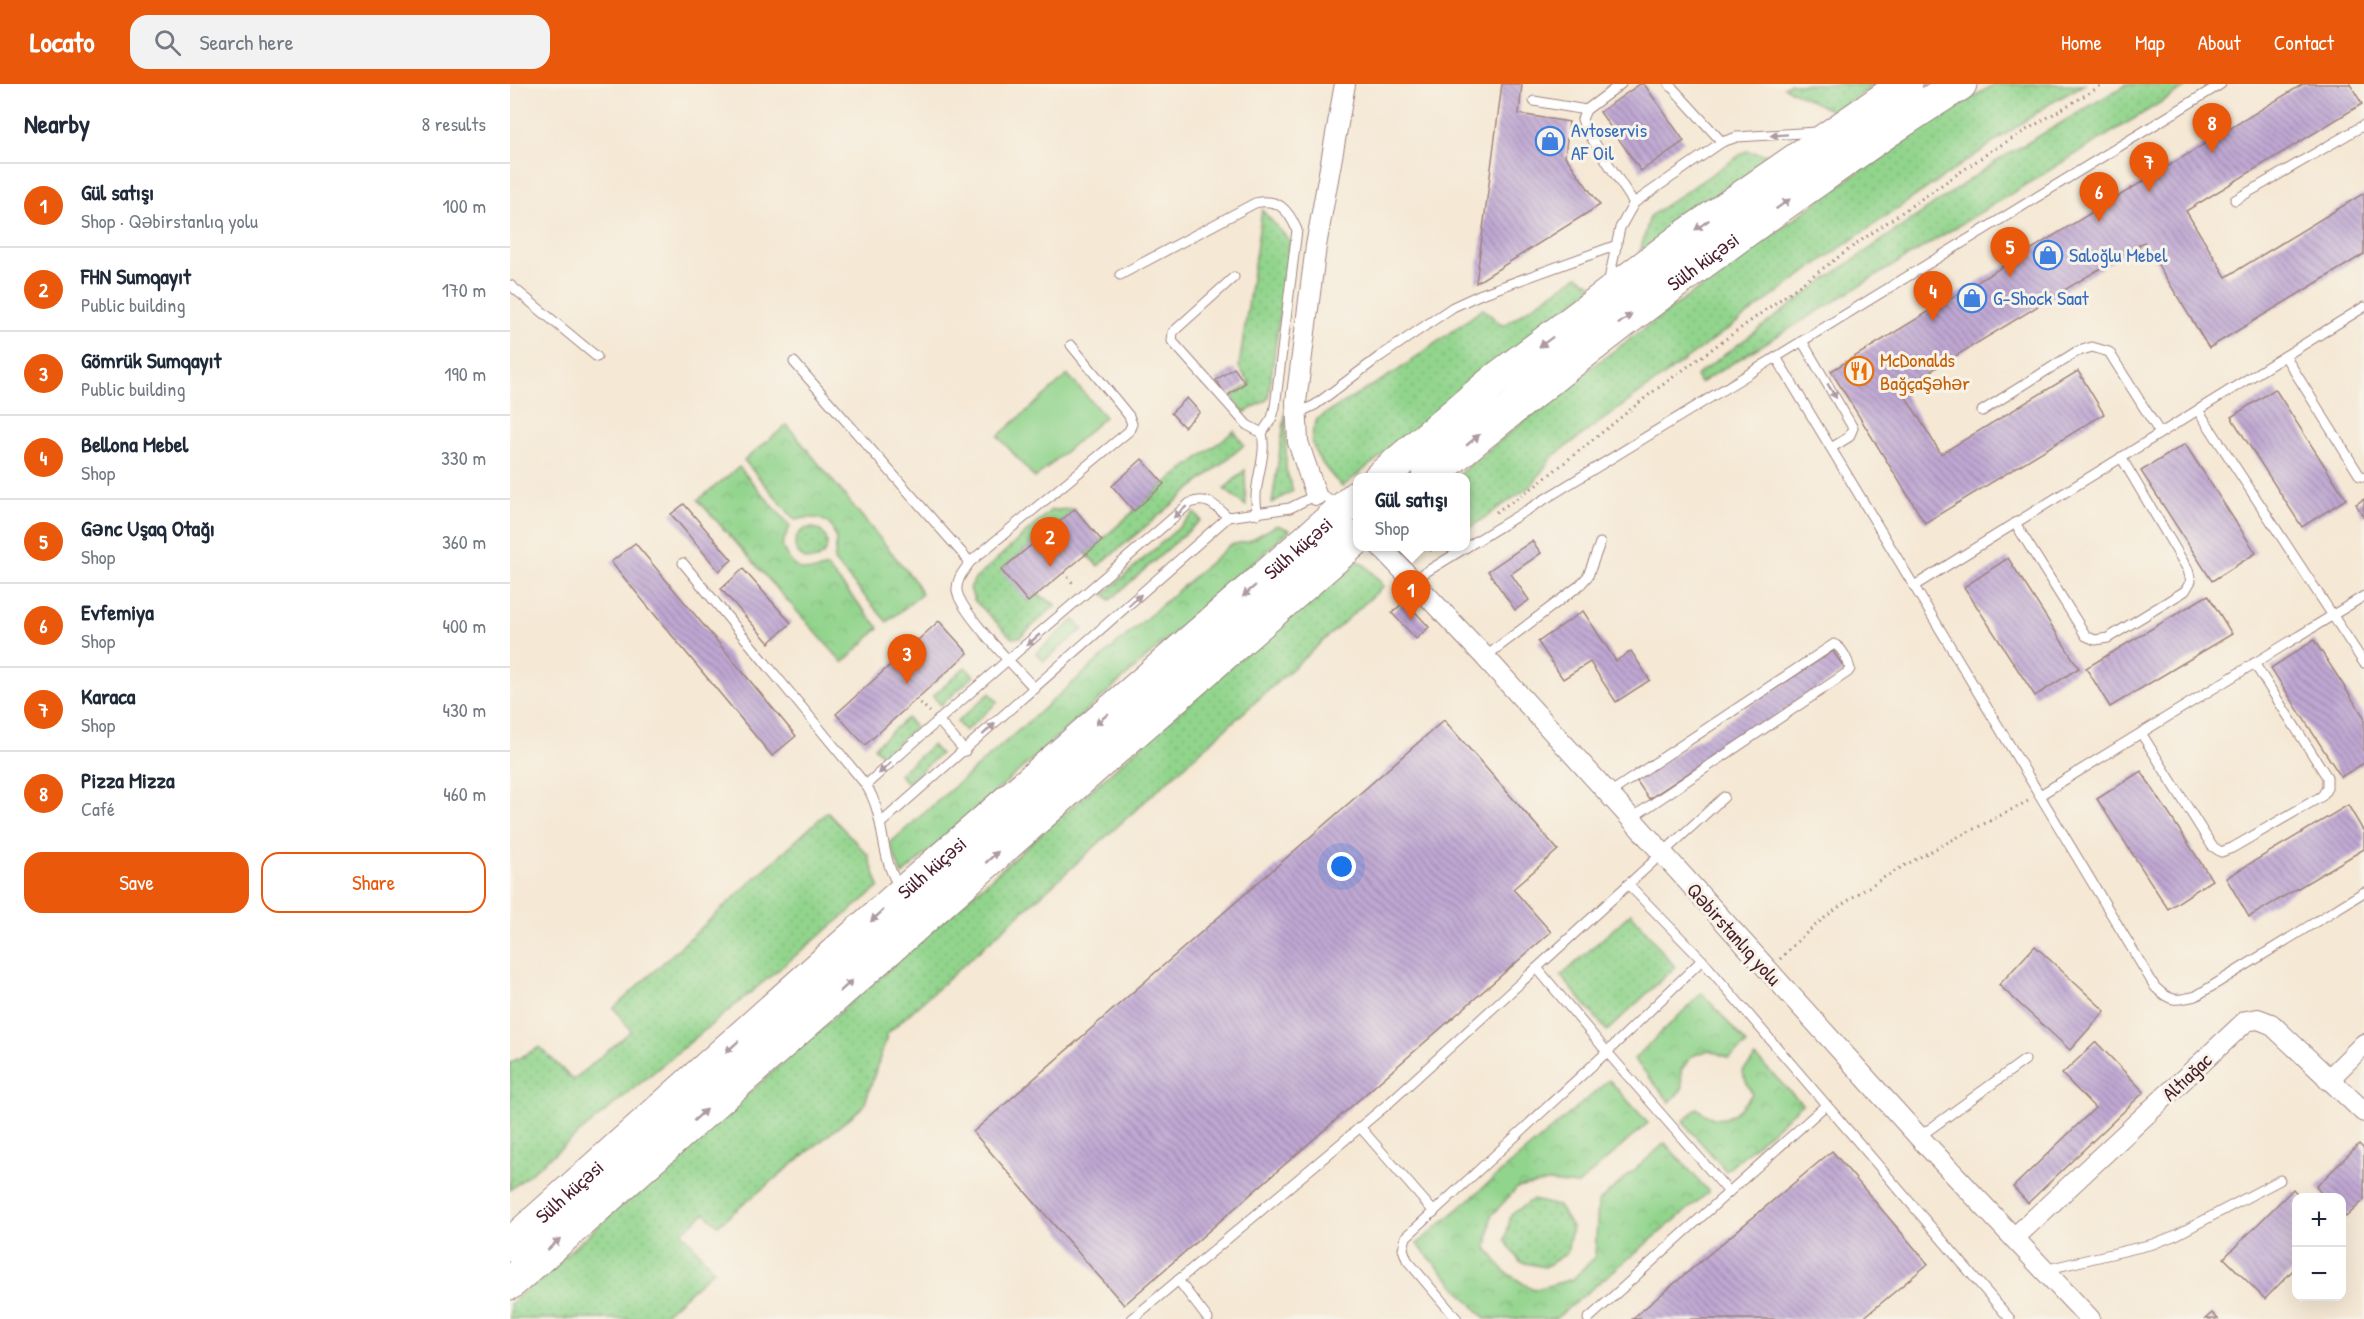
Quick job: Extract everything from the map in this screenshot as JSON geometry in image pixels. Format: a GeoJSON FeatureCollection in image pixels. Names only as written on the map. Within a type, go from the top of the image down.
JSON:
{"type":"FeatureCollection","features":[{"type":"Feature","properties":{"kind":"highway","name":"Sülh küçəsi"},"geometry":{"type":"LineString","coordinates":[[1385,473],[1493,382],[1686,236],[1906,84]]}},
{"type":"Feature","properties":{"kind":"highway","name":"Sülh küçəsi"},"geometry":{"type":"LineString","coordinates":[[1433,473],[1513,406],[1707,258],[1872,142],[1960,84]]}},
{"type":"Feature","properties":{"kind":"highway","name":"Sülh küçəsi"},"geometry":{"type":"LineString","coordinates":[[510,1245],[903,892],[1346,512]]}},
{"type":"Feature","properties":{"kind":"highway","name":"Sülh küçəsi"},"geometry":{"type":"LineString","coordinates":[[510,1283],[1102,759],[1346,512]]}},
{"type":"Feature","properties":{"kind":"street"},"geometry":{"type":"LineString","coordinates":[[1345,84],[1316,246],[1297,387],[1296,414],[1300,450],[1346,512]]}},
{"type":"Feature","properties":{"kind":"street","name":"Qəbirstanlıq yolu"},"geometry":{"type":"LineString","coordinates":[[1385,551],[1485,657],[1919,1137],[2090,1319]]}},
{"type":"Feature","properties":{"kind":"street","name":"Altıağac"},"geometry":{"type":"LineString","coordinates":[[2014,1238],[2246,1021],[2258,1019],[2271,1024],[2364,1112]]}},
{"type":"Feature","properties":{"kind":"street"},"geometry":{"type":"LineString","coordinates":[[2328,1080],[2364,1044]]}},
{"type":"Feature","properties":{"kind":"lane"},"geometry":{"type":"LineString","coordinates":[[1621,84],[1586,110],[1582,118],[1585,128],[1634,203]]}},
{"type":"Feature","properties":{"kind":"lane"},"geometry":{"type":"LineString","coordinates":[[1669,84],[1722,142]]}},
{"type":"Feature","properties":{"kind":"lane"},"geometry":{"type":"LineString","coordinates":[[1470,545],[2221,84]]}},
{"type":"Feature","properties":{"kind":"lane"},"geometry":{"type":"LineString","coordinates":[[1534,101],[1586,110]]}},
{"type":"Feature","properties":{"kind":"lane"},"geometry":{"type":"LineString","coordinates":[[2235,201],[2364,125]]}},
{"type":"Feature","properties":{"kind":"lane"},"geometry":{"type":"LineString","coordinates":[[1605,297],[1620,228],[1634,203],[1722,142],[1737,138],[1838,131]]}},
{"type":"Feature","properties":{"kind":"lane"},"geometry":{"type":"LineString","coordinates":[[1120,275],[1255,203],[1264,201],[1282,205],[1291,214],[1297,230],[1275,407],[1272,418],[1262,433],[1263,453],[1256,495],[1258,514]]}},
{"type":"Feature","properties":{"kind":"lane"},"geometry":{"type":"LineString","coordinates":[[1296,414],[1315,405],[1453,306],[1617,245]]}},
{"type":"Feature","properties":{"kind":"lane"},"geometry":{"type":"LineString","coordinates":[[1234,277],[1173,332],[1172,341],[1247,425],[1262,433]]}},
{"type":"Feature","properties":{"kind":"lane"},"geometry":{"type":"LineString","coordinates":[[510,285],[597,357]]}},
{"type":"Feature","properties":{"kind":"lane"},"geometry":{"type":"LineString","coordinates":[[1914,586],[2364,307]]}},
{"type":"Feature","properties":{"kind":"lane"},"geometry":{"type":"LineString","coordinates":[[1802,341],[1853,428],[1849,438],[1831,448]]}},
{"type":"Feature","properties":{"kind":"lane"},"geometry":{"type":"LineString","coordinates":[[1035,689],[960,600],[957,589],[959,578],[970,562],[1129,431],[1132,424],[1129,416],[1071,345]]}},
{"type":"Feature","properties":{"kind":"lane"},"geometry":{"type":"LineString","coordinates":[[1983,411],[2076,352],[2092,347],[2109,352],[2160,433]]}},
{"type":"Feature","properties":{"kind":"lane"},"geometry":{"type":"LineString","coordinates":[[2285,356],[2360,476],[2364,477]]}},
{"type":"Feature","properties":{"kind":"lane"},"geometry":{"type":"LineString","coordinates":[[1776,357],[2155,987],[2164,996],[2176,1001],[2196,996],[2364,892]]}},
{"type":"Feature","properties":{"kind":"lane"},"geometry":{"type":"LineString","coordinates":[[794,362],[970,562]]}},
{"type":"Feature","properties":{"kind":"lane"},"geometry":{"type":"LineString","coordinates":[[2198,410],[2364,663]]}},
{"type":"Feature","properties":{"kind":"lane"},"geometry":{"type":"LineString","coordinates":[[2015,523],[2086,636],[2095,640],[2108,638],[2185,591],[2191,581],[2188,570],[2121,457]]}},
{"type":"Feature","properties":{"kind":"lane"},"geometry":{"type":"LineString","coordinates":[[866,785],[938,720],[1191,503],[1199,499],[1210,501],[1228,517]]}},
{"type":"Feature","properties":{"kind":"lane"},"geometry":{"type":"LineString","coordinates":[[881,823],[1228,517],[1290,508],[1346,512]]}},
{"type":"Feature","properties":{"kind":"lane"},"geometry":{"type":"LineString","coordinates":[[1485,657],[1580,585],[1588,576],[1600,543]]}},
{"type":"Feature","properties":{"kind":"lane"},"geometry":{"type":"LineString","coordinates":[[1413,580],[1460,551]]}},
{"type":"Feature","properties":{"kind":"lane"},"geometry":{"type":"LineString","coordinates":[[683,563],[866,785],[874,797],[881,823],[888,868],[903,892]]}},
{"type":"Feature","properties":{"kind":"lane"},"geometry":{"type":"LineString","coordinates":[[2040,795],[2364,596]]}},
{"type":"Feature","properties":{"kind":"lane"},"geometry":{"type":"LineString","coordinates":[[1608,794],[1833,645],[1839,648],[1849,663],[1848,672],[1630,819]]}},
{"type":"Feature","properties":{"kind":"lane"},"geometry":{"type":"LineString","coordinates":[[2141,733],[2212,846],[2221,852],[2232,848],[2322,796],[2326,788],[2327,777],[2254,663]]}},
{"type":"Feature","properties":{"kind":"lane"},"geometry":{"type":"LineString","coordinates":[[938,720],[965,751]]}},
{"type":"Feature","properties":{"kind":"lane"},"geometry":{"type":"LineString","coordinates":[[1132,1319],[1360,1127],[1724,797]]}},
{"type":"Feature","properties":{"kind":"lane"},"geometry":{"type":"LineString","coordinates":[[1628,884],[1702,960],[2010,1319]]}},
{"type":"Feature","properties":{"kind":"lane"},"geometry":{"type":"LineString","coordinates":[[1457,1319],[1407,1260],[1403,1249],[1407,1237],[1607,1052],[1702,960]]}},
{"type":"Feature","properties":{"kind":"lane"},"geometry":{"type":"LineString","coordinates":[[1538,968],[1607,1052],[1729,1192]]}},
{"type":"Feature","properties":{"kind":"lane"},"geometry":{"type":"LineString","coordinates":[[1919,1137],[2025,1060]]}},
{"type":"Feature","properties":{"kind":"lane"},"geometry":{"type":"LineString","coordinates":[[1588,1319],[1826,1105]]}},
{"type":"Feature","properties":{"kind":"lane"},"geometry":{"type":"LineString","coordinates":[[1360,1127],[1434,1212]]}},
{"type":"Feature","properties":{"kind":"lane"},"geometry":{"type":"LineString","coordinates":[[2044,1270],[2153,1244],[2176,1235],[2280,1180]]}},
{"type":"Feature","properties":{"kind":"lane"},"geometry":{"type":"LineString","coordinates":[[1178,1280],[1209,1319]]}},
{"type":"Feature","properties":{"kind":"path"},"geometry":{"type":"LineString","coordinates":[[1494,513],[1533,486],[1650,394],[1866,237],[1991,151],[2104,84]]}},
{"type":"Feature","properties":{"kind":"path"},"geometry":{"type":"LineString","coordinates":[[1064,572],[1084,596]]}},
{"type":"Feature","properties":{"kind":"path"},"geometry":{"type":"LineString","coordinates":[[916,699],[938,720]]}},
{"type":"Feature","properties":{"kind":"path"},"geometry":{"type":"LineString","coordinates":[[1768,971],[1818,921],[1858,891],[2040,795]]}},
{"type":"Feature","properties":{"kind":"green space"},"geometry":{"type":"Polygon","coordinates":[[[1790,84],[1877,84],[1834,112],[1784,87],[1790,84]]]}},
{"type":"Feature","properties":{"kind":"green space"},"geometry":{"type":"Polygon","coordinates":[[[1995,84],[2085,84],[2051,103],[1824,259],[1552,457],[1532,485],[1470,528],[1470,473],[1460,473],[1578,377],[1895,145],[1995,84]]]}},
{"type":"Feature","properties":{"kind":"green space"},"geometry":{"type":"Polygon","coordinates":[[[2127,84],[2191,84],[1700,383],[1696,376],[1826,279],[2000,159],[2127,84]]]}},
{"type":"Feature","properties":{"kind":"green space"},"geometry":{"type":"Polygon","coordinates":[[[1746,151],[1780,157],[1640,252],[1650,216],[1746,151]]]}},
{"type":"Feature","properties":{"kind":"green space"},"geometry":{"type":"Polygon","coordinates":[[[1262,210],[1290,241],[1268,399],[1244,413],[1232,396],[1250,384],[1239,367],[1262,210]]]}},
{"type":"Feature","properties":{"kind":"green space"},"geometry":{"type":"Polygon","coordinates":[[[1578,276],[1595,286],[1360,473],[1353,473],[1353,478],[1342,487],[1322,463],[1313,447],[1313,428],[1318,418],[1397,371],[1483,309],[1503,326],[1578,276]]]}},
{"type":"Feature","properties":{"kind":"green space"},"geometry":{"type":"Polygon","coordinates":[[[1068,375],[1105,417],[1035,478],[998,436],[1068,375]]]}},
{"type":"Feature","properties":{"kind":"green space"},"geometry":{"type":"Polygon","coordinates":[[[1286,409],[1286,469],[1293,491],[1272,503],[1286,409]]]}},
{"type":"Feature","properties":{"kind":"green space"},"geometry":{"type":"Polygon","coordinates":[[[787,425],[914,580],[922,594],[887,622],[834,561],[836,540],[830,525],[816,518],[795,520],[744,460],[787,425]]]}},
{"type":"Feature","properties":{"kind":"green space"},"geometry":{"type":"Polygon","coordinates":[[[1234,431],[1244,445],[1098,566],[1086,554],[1164,484],[1234,431]]]}},
{"type":"Feature","properties":{"kind":"green space"},"geometry":{"type":"Polygon","coordinates":[[[739,467],[790,526],[782,545],[789,560],[805,570],[819,570],[827,567],[879,628],[843,663],[698,500],[739,467]]]}},
{"type":"Feature","properties":{"kind":"green space"},"geometry":{"type":"Polygon","coordinates":[[[1245,470],[1246,506],[1224,489],[1245,470]]]}},
{"type":"Feature","properties":{"kind":"green space"},"geometry":{"type":"Polygon","coordinates":[[[1075,509],[1002,569],[1028,601],[1037,594],[1056,605],[1020,637],[1012,638],[974,600],[970,588],[974,580],[1051,510],[1075,509]]]}},
{"type":"Feature","properties":{"kind":"green space"},"geometry":{"type":"Polygon","coordinates":[[[1195,513],[1201,520],[1110,600],[1104,594],[1195,513]]]}},
{"type":"Feature","properties":{"kind":"green space"},"geometry":{"type":"Polygon","coordinates":[[[1277,525],[1290,530],[902,875],[890,843],[1230,545],[1249,541],[1277,525]]]}},
{"type":"Feature","properties":{"kind":"green space"},"geometry":{"type":"Polygon","coordinates":[[[811,528],[823,532],[827,544],[823,556],[811,560],[799,556],[795,544],[799,532],[811,528]]]}},
{"type":"Feature","properties":{"kind":"green space"},"geometry":{"type":"Polygon","coordinates":[[[1353,558],[1366,566],[1384,586],[888,1033],[864,1106],[718,1225],[705,1213],[682,1232],[714,1270],[659,1319],[510,1319],[510,1304],[1353,558]]]}},
{"type":"Feature","properties":{"kind":"green space"},"geometry":{"type":"Polygon","coordinates":[[[1074,620],[1083,629],[1044,661],[1036,653],[1074,620]]]}},
{"type":"Feature","properties":{"kind":"green space"},"geometry":{"type":"Polygon","coordinates":[[[965,667],[974,676],[941,705],[933,696],[965,667]]]}},
{"type":"Feature","properties":{"kind":"green space"},"geometry":{"type":"Polygon","coordinates":[[[990,693],[998,702],[965,731],[957,722],[990,693]]]}},
{"type":"Feature","properties":{"kind":"green space"},"geometry":{"type":"Polygon","coordinates":[[[907,718],[915,727],[883,756],[874,747],[907,718]]]}},
{"type":"Feature","properties":{"kind":"green space"},"geometry":{"type":"Polygon","coordinates":[[[932,745],[940,754],[907,783],[899,774],[932,745]]]}},
{"type":"Feature","properties":{"kind":"green space"},"geometry":{"type":"Polygon","coordinates":[[[827,812],[868,855],[879,887],[510,1190],[510,1063],[540,1047],[573,1080],[631,1031],[614,1008],[827,812]]]}},
{"type":"Feature","properties":{"kind":"green space"},"geometry":{"type":"Polygon","coordinates":[[[1631,913],[1675,967],[1607,1031],[1561,976],[1631,913]]]}},
{"type":"Feature","properties":{"kind":"green space"},"geometry":{"type":"Polygon","coordinates":[[[1702,993],[1747,1044],[1729,1058],[1709,1050],[1692,1056],[1681,1070],[1682,1089],[1670,1102],[1634,1059],[1702,993]]]}},
{"type":"Feature","properties":{"kind":"green space"},"geometry":{"type":"Polygon","coordinates":[[[1756,1057],[1802,1104],[1726,1171],[1683,1122],[1697,1108],[1713,1118],[1721,1119],[1734,1114],[1752,1094],[1742,1072],[1756,1057]]]}},
{"type":"Feature","properties":{"kind":"green space"},"geometry":{"type":"Polygon","coordinates":[[[1609,1080],[1648,1123],[1578,1185],[1548,1182],[1517,1188],[1491,1216],[1487,1248],[1504,1271],[1533,1290],[1573,1279],[1595,1257],[1598,1202],[1665,1143],[1709,1192],[1555,1319],[1485,1319],[1417,1244],[1609,1080]]]}},
{"type":"Feature","properties":{"kind":"green space"},"geometry":{"type":"Polygon","coordinates":[[[1532,1200],[1558,1206],[1572,1227],[1567,1253],[1545,1267],[1520,1262],[1505,1240],[1511,1215],[1532,1200]]]}},
{"type":"Feature","properties":{"kind":"building"},"geometry":{"type":"Polygon","coordinates":[[[1502,84],[1522,84],[1519,114],[1569,122],[1565,156],[1600,205],[1476,283],[1502,84]]]}},
{"type":"Feature","properties":{"kind":"building"},"geometry":{"type":"Polygon","coordinates":[[[1640,84],[1644,84],[1684,141],[1641,171],[1600,112],[1640,84]]]}},
{"type":"Feature","properties":{"kind":"building"},"geometry":{"type":"Polygon","coordinates":[[[2303,84],[2350,84],[2362,104],[2186,211],[2226,277],[2364,193],[2364,254],[2209,348],[2144,242],[1901,389],[1941,454],[2078,371],[2104,414],[1925,523],[1831,371],[2303,84]]]}},
{"type":"Feature","properties":{"kind":"building"},"geometry":{"type":"Polygon","coordinates":[[[1234,368],[1245,383],[1227,396],[1216,380],[1234,368]]]}},
{"type":"Feature","properties":{"kind":"building"},"geometry":{"type":"Polygon","coordinates":[[[2275,389],[2346,499],[2302,527],[2231,417],[2275,389]]]}},
{"type":"Feature","properties":{"kind":"building"},"geometry":{"type":"Polygon","coordinates":[[[1187,398],[1200,412],[1184,427],[1171,413],[1187,398]]]}},
{"type":"Feature","properties":{"kind":"building"},"geometry":{"type":"Polygon","coordinates":[[[2185,444],[2256,553],[2212,581],[2141,471],[2185,444]]]}},
{"type":"Feature","properties":{"kind":"building"},"geometry":{"type":"Polygon","coordinates":[[[1142,459],[1164,484],[1134,511],[1112,486],[1142,459]]]}},
{"type":"Feature","properties":{"kind":"building"},"geometry":{"type":"Polygon","coordinates":[[[2364,499],[2364,518],[2356,504],[2364,499]]]}},
{"type":"Feature","properties":{"kind":"building"},"geometry":{"type":"Polygon","coordinates":[[[684,504],[732,560],[719,571],[671,514],[684,504]]]}},
{"type":"Feature","properties":{"kind":"building"},"geometry":{"type":"Polygon","coordinates":[[[1075,509],[1102,541],[1028,602],[1001,570],[1075,509]]]}},
{"type":"Feature","properties":{"kind":"building"},"geometry":{"type":"Polygon","coordinates":[[[1532,541],[1541,553],[1511,574],[1529,600],[1515,610],[1488,571],[1532,541]]]}},
{"type":"Feature","properties":{"kind":"building"},"geometry":{"type":"Polygon","coordinates":[[[635,543],[796,736],[772,756],[611,562],[635,543]]]}},
{"type":"Feature","properties":{"kind":"building"},"geometry":{"type":"Polygon","coordinates":[[[2008,558],[2079,668],[2035,696],[1964,587],[2008,558]]]}},
{"type":"Feature","properties":{"kind":"building"},"geometry":{"type":"Polygon","coordinates":[[[743,569],[791,623],[769,643],[721,589],[743,569]]]}},
{"type":"Feature","properties":{"kind":"building"},"geometry":{"type":"Polygon","coordinates":[[[2208,595],[2232,634],[2110,707],[2086,668],[2208,595]]]}},
{"type":"Feature","properties":{"kind":"building"},"geometry":{"type":"Polygon","coordinates":[[[1405,601],[1429,627],[1416,639],[1392,613],[1405,601]]]}},
{"type":"Feature","properties":{"kind":"building"},"geometry":{"type":"Polygon","coordinates":[[[1583,611],[1616,661],[1631,651],[1650,680],[1616,702],[1590,662],[1563,679],[1538,642],[1583,611]]]}},
{"type":"Feature","properties":{"kind":"building"},"geometry":{"type":"Polygon","coordinates":[[[939,621],[968,653],[865,745],[836,714],[939,621]]]}},
{"type":"Feature","properties":{"kind":"building"},"geometry":{"type":"Polygon","coordinates":[[[2314,640],[2364,717],[2364,763],[2341,777],[2271,668],[2314,640]]]}},
{"type":"Feature","properties":{"kind":"building"},"geometry":{"type":"Polygon","coordinates":[[[1833,651],[1846,670],[1649,799],[1636,780],[1833,651]]]}},
{"type":"Feature","properties":{"kind":"building"},"geometry":{"type":"Polygon","coordinates":[[[1444,720],[1558,850],[1513,889],[1551,932],[1124,1305],[973,1132],[1444,720]]]}},
{"type":"Feature","properties":{"kind":"building"},"geometry":{"type":"Polygon","coordinates":[[[2141,771],[2212,880],[2168,909],[2097,799],[2141,771]]]}},
{"type":"Feature","properties":{"kind":"building"},"geometry":{"type":"Polygon","coordinates":[[[2348,805],[2364,832],[2364,849],[2249,917],[2226,878],[2348,805]]]}},
{"type":"Feature","properties":{"kind":"building"},"geometry":{"type":"Polygon","coordinates":[[[2035,946],[2105,1011],[2070,1050],[1999,985],[2035,946]]]}},
{"type":"Feature","properties":{"kind":"building"},"geometry":{"type":"Polygon","coordinates":[[[2096,1042],[2144,1092],[2028,1203],[2013,1187],[2095,1108],[2062,1074],[2096,1042]]]}},
{"type":"Feature","properties":{"kind":"building"},"geometry":{"type":"Polygon","coordinates":[[[2359,1144],[2364,1149],[2364,1200],[2346,1217],[2346,1193],[2321,1193],[2316,1187],[2359,1144]]]}},
{"type":"Feature","properties":{"kind":"building"},"geometry":{"type":"Polygon","coordinates":[[[1832,1151],[1928,1264],[1862,1319],[1632,1319],[1832,1151]]]}},
{"type":"Feature","properties":{"kind":"building"},"geometry":{"type":"Polygon","coordinates":[[[2293,1189],[2297,1193],[2292,1193],[2292,1271],[2265,1299],[2224,1258],[2293,1189]]]}},
{"type":"Feature","properties":{"kind":"building"},"geometry":{"type":"Polygon","coordinates":[[[2212,1313],[2218,1319],[2205,1319],[2212,1313]]]}},
{"type":"Feature","properties":{"kind":"place","name":"Avtoservis AF Oil"},"geometry":{"type":"Point","coordinates":[1550,141]}},
{"type":"Feature","properties":{"kind":"place","name":"Pizza Mizza"},"geometry":{"type":"Point","coordinates":[2212,153]}},
{"type":"Feature","properties":{"kind":"place","name":"Karaca"},"geometry":{"type":"Point","coordinates":[2149,192]}},
{"type":"Feature","properties":{"kind":"place","name":"Evfemiya"},"geometry":{"type":"Point","coordinates":[2099,222]}},
{"type":"Feature","properties":{"kind":"place","name":"Saloğlu Mebel"},"geometry":{"type":"Point","coordinates":[2048,255]}},
{"type":"Feature","properties":{"kind":"place","name":"Gənc Uşaq Otağı"},"geometry":{"type":"Point","coordinates":[2010,277]}},
{"type":"Feature","properties":{"kind":"place","name":"G-Shock Saat"},"geometry":{"type":"Point","coordinates":[1972,298]}},
{"type":"Feature","properties":{"kind":"place","name":"Bellona Mebel"},"geometry":{"type":"Point","coordinates":[1933,321]}},
{"type":"Feature","properties":{"kind":"place","name":"McDonalds BağçaŞəhər"},"geometry":{"type":"Point","coordinates":[1859,371]}},
{"type":"Feature","properties":{"kind":"place","name":"FHN Sumqayıt"},"geometry":{"type":"Point","coordinates":[1050,567]}},
{"type":"Feature","properties":{"kind":"place","name":"Gül satışı"},"geometry":{"type":"Point","coordinates":[1411,620]}},
{"type":"Feature","properties":{"kind":"place","name":"Gömrük Sumqayıt"},"geometry":{"type":"Point","coordinates":[907,684]}}]}
